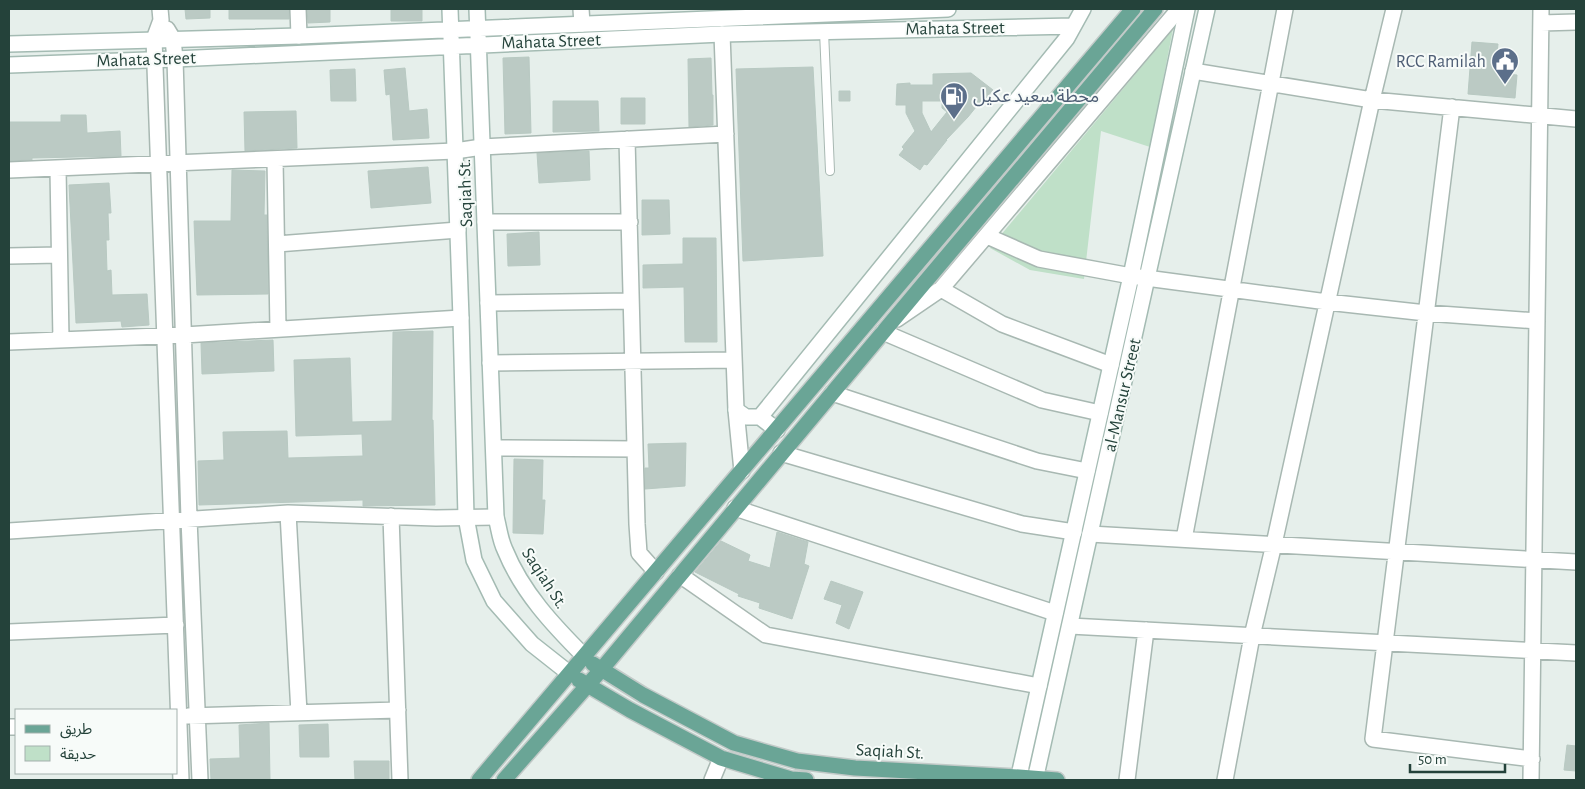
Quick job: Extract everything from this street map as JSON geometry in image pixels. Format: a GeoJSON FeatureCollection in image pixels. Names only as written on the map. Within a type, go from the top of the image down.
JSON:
{"type":"FeatureCollection","features":[{"type":"Feature","properties":{"kind":"main road"},"geometry":{"type":"LineString","coordinates":[[479,780],[1133,9]]}},
{"type":"Feature","properties":{"kind":"main road"},"geometry":{"type":"LineString","coordinates":[[504,780],[601,670],[1155,9]]}},
{"type":"Feature","properties":{"kind":"main road","name":"Saqiah St."},"geometry":{"type":"LineString","coordinates":[[585,657],[601,670],[643,695],[734,743],[797,760],[855,768],[1057,780]]}},
{"type":"Feature","properties":{"kind":"main road","name":"Saqiah St."},"geometry":{"type":"LineString","coordinates":[[570,674],[587,686],[630,710],[721,758],[791,779],[806,780]]}},
{"type":"Feature","properties":{"kind":"street"},"geometry":{"type":"LineString","coordinates":[[298,9],[299,36]]}},
{"type":"Feature","properties":{"kind":"street","name":"Saqiah St."},"geometry":{"type":"LineString","coordinates":[[450,9],[466,517],[474,560],[494,601],[532,644],[570,674]]}},
{"type":"Feature","properties":{"kind":"street","name":"Saqiah St."},"geometry":{"type":"LineString","coordinates":[[477,9],[496,517],[504,549],[523,586],[554,626],[585,657]]}},
{"type":"Feature","properties":{"kind":"street","name":"Mahata Street"},"geometry":{"type":"LineString","coordinates":[[9,44],[299,36],[477,28],[582,16],[948,9]]}},
{"type":"Feature","properties":{"kind":"street"},"geometry":{"type":"LineString","coordinates":[[760,417],[1067,38],[1082,9]]}},
{"type":"Feature","properties":{"kind":"street"},"geometry":{"type":"LineString","coordinates":[[886,328],[942,289],[1179,9]]}},
{"type":"Feature","properties":{"kind":"street","name":"al-Mansur Street"},"geometry":{"type":"LineString","coordinates":[[1018,778],[1131,276],[1187,9]]}},
{"type":"Feature","properties":{"kind":"street","name":"al-Mansur Street"},"geometry":{"type":"LineString","coordinates":[[1035,779],[1207,9]]}},
{"type":"Feature","properties":{"kind":"street"},"geometry":{"type":"LineString","coordinates":[[1184,539],[1285,9]]}},
{"type":"Feature","properties":{"kind":"street"},"geometry":{"type":"LineString","coordinates":[[1225,780],[1252,636],[1394,9]]}},
{"type":"Feature","properties":{"kind":"street"},"geometry":{"type":"LineString","coordinates":[[161,15],[154,39],[160,165],[178,709]]}},
{"type":"Feature","properties":{"kind":"street"},"geometry":{"type":"LineString","coordinates":[[161,15],[173,39],[175,59],[189,519],[200,780]]}},
{"type":"Feature","properties":{"kind":"street"},"geometry":{"type":"LineString","coordinates":[[1531,780],[1541,16],[1576,22]]}},
{"type":"Feature","properties":{"kind":"street","name":"Mahata Street"},"geometry":{"type":"LineString","coordinates":[[9,64],[175,59],[722,34],[1073,26]]}},
{"type":"Feature","properties":{"kind":"street"},"geometry":{"type":"LineString","coordinates":[[722,34],[736,410],[742,471]]}},
{"type":"Feature","properties":{"kind":"street"},"geometry":{"type":"LineString","coordinates":[[1193,71],[1372,100],[1576,119]]}},
{"type":"Feature","properties":{"kind":"street"},"geometry":{"type":"LineString","coordinates":[[1452,107],[1373,738],[1532,759]]}},
{"type":"Feature","properties":{"kind":"street"},"geometry":{"type":"LineString","coordinates":[[9,170],[455,151],[482,147],[726,134]]}},
{"type":"Feature","properties":{"kind":"street"},"geometry":{"type":"LineString","coordinates":[[628,139],[637,524],[639,553],[656,572]]}},
{"type":"Feature","properties":{"kind":"street"},"geometry":{"type":"LineString","coordinates":[[275,160],[278,330]]}},
{"type":"Feature","properties":{"kind":"street"},"geometry":{"type":"LineString","coordinates":[[58,169],[61,340]]}},
{"type":"Feature","properties":{"kind":"street"},"geometry":{"type":"LineString","coordinates":[[485,222],[630,222]]}},
{"type":"Feature","properties":{"kind":"street"},"geometry":{"type":"LineString","coordinates":[[277,244],[458,230]]}},
{"type":"Feature","properties":{"kind":"street"},"geometry":{"type":"LineString","coordinates":[[987,236],[1039,259],[1131,276],[1327,302],[1426,313],[1537,322]]}},
{"type":"Feature","properties":{"kind":"street"},"geometry":{"type":"LineString","coordinates":[[9,256],[60,255]]}},
{"type":"Feature","properties":{"kind":"street"},"geometry":{"type":"LineString","coordinates":[[942,289],[1002,324],[1111,365]]}},
{"type":"Feature","properties":{"kind":"street"},"geometry":{"type":"LineString","coordinates":[[488,303],[631,300]]}},
{"type":"Feature","properties":{"kind":"street"},"geometry":{"type":"LineString","coordinates":[[9,342],[184,335],[461,318]]}},
{"type":"Feature","properties":{"kind":"street"},"geometry":{"type":"LineString","coordinates":[[886,328],[1042,400],[1100,413]]}},
{"type":"Feature","properties":{"kind":"street"},"geometry":{"type":"LineString","coordinates":[[490,363],[734,360]]}},
{"type":"Feature","properties":{"kind":"street"},"geometry":{"type":"LineString","coordinates":[[832,393],[1037,461],[1087,471]]}},
{"type":"Feature","properties":{"kind":"street"},"geometry":{"type":"LineString","coordinates":[[736,410],[746,417],[760,417],[777,430]]}},
{"type":"Feature","properties":{"kind":"street"},"geometry":{"type":"LineString","coordinates":[[494,448],[635,449]]}},
{"type":"Feature","properties":{"kind":"street"},"geometry":{"type":"LineString","coordinates":[[782,453],[1022,524],[1074,532],[1576,562]]}},
{"type":"Feature","properties":{"kind":"street"},"geometry":{"type":"LineString","coordinates":[[735,508],[1055,613]]}},
{"type":"Feature","properties":{"kind":"street"},"geometry":{"type":"LineString","coordinates":[[9,531],[288,513],[496,517]]}},
{"type":"Feature","properties":{"kind":"street"},"geometry":{"type":"LineString","coordinates":[[288,513],[299,712]]}},
{"type":"Feature","properties":{"kind":"street"},"geometry":{"type":"LineString","coordinates":[[391,516],[400,780]]}},
{"type":"Feature","properties":{"kind":"street"},"geometry":{"type":"LineString","coordinates":[[680,575],[766,635],[1039,686]]}},
{"type":"Feature","properties":{"kind":"street"},"geometry":{"type":"LineString","coordinates":[[9,632],[176,625]]}},
{"type":"Feature","properties":{"kind":"street"},"geometry":{"type":"LineString","coordinates":[[1070,626],[1576,653]]}},
{"type":"Feature","properties":{"kind":"street"},"geometry":{"type":"LineString","coordinates":[[1127,780],[1146,630]]}},
{"type":"Feature","properties":{"kind":"street"},"geometry":{"type":"LineString","coordinates":[[181,780],[178,716],[398,710]]}},
{"type":"Feature","properties":{"kind":"street"},"geometry":{"type":"LineString","coordinates":[[712,780],[721,758]]}},
{"type":"Feature","properties":{"kind":"lane"},"geometry":{"type":"LineString","coordinates":[[824,31],[830,171]]}},
{"type":"Feature","properties":{"kind":"green space"},"geometry":{"type":"Polygon","coordinates":[[[1173,29],[1150,147],[1101,131],[1084,279],[1030,270],[990,248],[1173,29]]]}},
{"type":"Feature","properties":{"kind":"building"},"geometry":{"type":"Polygon","coordinates":[[[185,9],[210,9],[210,18],[186,19],[185,9]]]}},
{"type":"Feature","properties":{"kind":"building"},"geometry":{"type":"Polygon","coordinates":[[[229,9],[289,9],[289,19],[229,19],[229,9]]]}},
{"type":"Feature","properties":{"kind":"building"},"geometry":{"type":"Polygon","coordinates":[[[307,9],[330,9],[330,22],[308,23],[307,9]]]}},
{"type":"Feature","properties":{"kind":"building"},"geometry":{"type":"Polygon","coordinates":[[[391,9],[422,9],[422,21],[391,21],[391,9]]]}},
{"type":"Feature","properties":{"kind":"building"},"geometry":{"type":"Polygon","coordinates":[[[1472,42],[1498,44],[1495,73],[1517,75],[1515,98],[1468,94],[1472,42]]]}},
{"type":"Feature","properties":{"kind":"building"},"geometry":{"type":"Polygon","coordinates":[[[529,57],[531,133],[505,134],[503,58],[529,57]]]}},
{"type":"Feature","properties":{"kind":"building"},"geometry":{"type":"Polygon","coordinates":[[[711,58],[713,125],[689,127],[688,59],[711,58]]]}},
{"type":"Feature","properties":{"kind":"building"},"geometry":{"type":"Polygon","coordinates":[[[813,67],[823,256],[743,261],[736,69],[813,67]]]}},
{"type":"Feature","properties":{"kind":"building"},"geometry":{"type":"Polygon","coordinates":[[[405,68],[409,111],[427,109],[429,138],[393,140],[390,94],[386,95],[384,70],[405,68]]]}},
{"type":"Feature","properties":{"kind":"building"},"geometry":{"type":"Polygon","coordinates":[[[355,69],[356,101],[331,101],[330,70],[355,69]]]}},
{"type":"Feature","properties":{"kind":"building"},"geometry":{"type":"Polygon","coordinates":[[[971,73],[993,90],[986,98],[984,97],[927,165],[924,164],[920,170],[899,155],[904,149],[902,147],[915,131],[906,113],[906,105],[896,105],[897,84],[933,85],[933,74],[971,73]],[[922,101],[922,113],[931,132],[947,112],[942,108],[942,101],[922,101]]]}},
{"type":"Feature","properties":{"kind":"building"},"geometry":{"type":"Polygon","coordinates":[[[839,91],[850,91],[850,101],[839,101],[839,91]]]}},
{"type":"Feature","properties":{"kind":"building"},"geometry":{"type":"Polygon","coordinates":[[[621,98],[645,98],[645,124],[621,124],[621,98]]]}},
{"type":"Feature","properties":{"kind":"building"},"geometry":{"type":"Polygon","coordinates":[[[553,101],[598,101],[599,131],[553,132],[553,101]]]}},
{"type":"Feature","properties":{"kind":"building"},"geometry":{"type":"Polygon","coordinates":[[[296,111],[297,148],[245,151],[244,112],[296,111]]]}},
{"type":"Feature","properties":{"kind":"building"},"geometry":{"type":"Polygon","coordinates":[[[61,115],[86,115],[87,133],[120,131],[121,156],[32,158],[32,160],[9,161],[9,122],[61,122],[61,115]]]}},
{"type":"Feature","properties":{"kind":"building"},"geometry":{"type":"Polygon","coordinates":[[[589,151],[590,180],[539,183],[537,153],[589,151]]]}},
{"type":"Feature","properties":{"kind":"building"},"geometry":{"type":"Polygon","coordinates":[[[428,167],[431,203],[371,208],[368,171],[428,167]]]}},
{"type":"Feature","properties":{"kind":"building"},"geometry":{"type":"Polygon","coordinates":[[[232,170],[265,171],[264,215],[267,215],[268,294],[197,295],[194,221],[231,221],[232,170]]]}},
{"type":"Feature","properties":{"kind":"building"},"geometry":{"type":"Polygon","coordinates":[[[109,183],[111,213],[108,213],[109,240],[106,240],[107,271],[111,270],[112,295],[147,294],[149,325],[122,327],[121,321],[76,323],[69,185],[109,183]]]}},
{"type":"Feature","properties":{"kind":"building"},"geometry":{"type":"Polygon","coordinates":[[[642,200],[669,200],[670,234],[642,235],[642,200]]]}},
{"type":"Feature","properties":{"kind":"building"},"geometry":{"type":"Polygon","coordinates":[[[539,232],[540,265],[508,266],[507,234],[539,232]]]}},
{"type":"Feature","properties":{"kind":"building"},"geometry":{"type":"Polygon","coordinates":[[[683,238],[716,238],[717,342],[685,342],[684,287],[643,288],[643,265],[683,264],[683,238]]]}},
{"type":"Feature","properties":{"kind":"building"},"geometry":{"type":"Polygon","coordinates":[[[433,331],[432,420],[435,505],[363,506],[363,500],[199,505],[198,461],[224,460],[223,432],[287,431],[288,458],[363,456],[362,434],[296,436],[294,360],[350,358],[352,422],[392,421],[393,332],[433,331]]]}},
{"type":"Feature","properties":{"kind":"building"},"geometry":{"type":"Polygon","coordinates":[[[273,340],[274,371],[202,374],[201,343],[273,340]]]}},
{"type":"Feature","properties":{"kind":"building"},"geometry":{"type":"Polygon","coordinates":[[[686,443],[685,486],[645,489],[645,468],[649,468],[648,444],[686,443]]]}},
{"type":"Feature","properties":{"kind":"building"},"geometry":{"type":"Polygon","coordinates":[[[514,459],[543,460],[542,500],[545,500],[543,534],[513,533],[514,459]]]}},
{"type":"Feature","properties":{"kind":"building"},"geometry":{"type":"Polygon","coordinates":[[[777,532],[808,542],[804,564],[809,566],[792,619],[759,608],[760,603],[738,596],[739,594],[695,572],[721,541],[750,555],[748,561],[770,568],[777,532]]]}},
{"type":"Feature","properties":{"kind":"building"},"geometry":{"type":"Polygon","coordinates":[[[831,581],[863,592],[849,629],[836,623],[842,605],[824,599],[831,581]]]}},
{"type":"Feature","properties":{"kind":"building"},"geometry":{"type":"Polygon","coordinates":[[[269,723],[270,780],[211,780],[210,759],[240,758],[239,725],[269,723]]]}},
{"type":"Feature","properties":{"kind":"building"},"geometry":{"type":"Polygon","coordinates":[[[328,724],[329,757],[300,757],[299,725],[328,724]]]}},
{"type":"Feature","properties":{"kind":"building"},"geometry":{"type":"Polygon","coordinates":[[[1567,745],[1576,746],[1576,771],[1564,770],[1567,745]]]}},
{"type":"Feature","properties":{"kind":"building"},"geometry":{"type":"Polygon","coordinates":[[[354,761],[389,761],[389,780],[355,780],[354,761]]]}},
{"type":"Feature","properties":{"kind":"place","name":"RCC Ramilah"},"geometry":{"type":"Point","coordinates":[1505,85]}},
{"type":"Feature","properties":{"kind":"place","name":"محطة سعيد عكيل"},"geometry":{"type":"Point","coordinates":[954,120]}}]}
